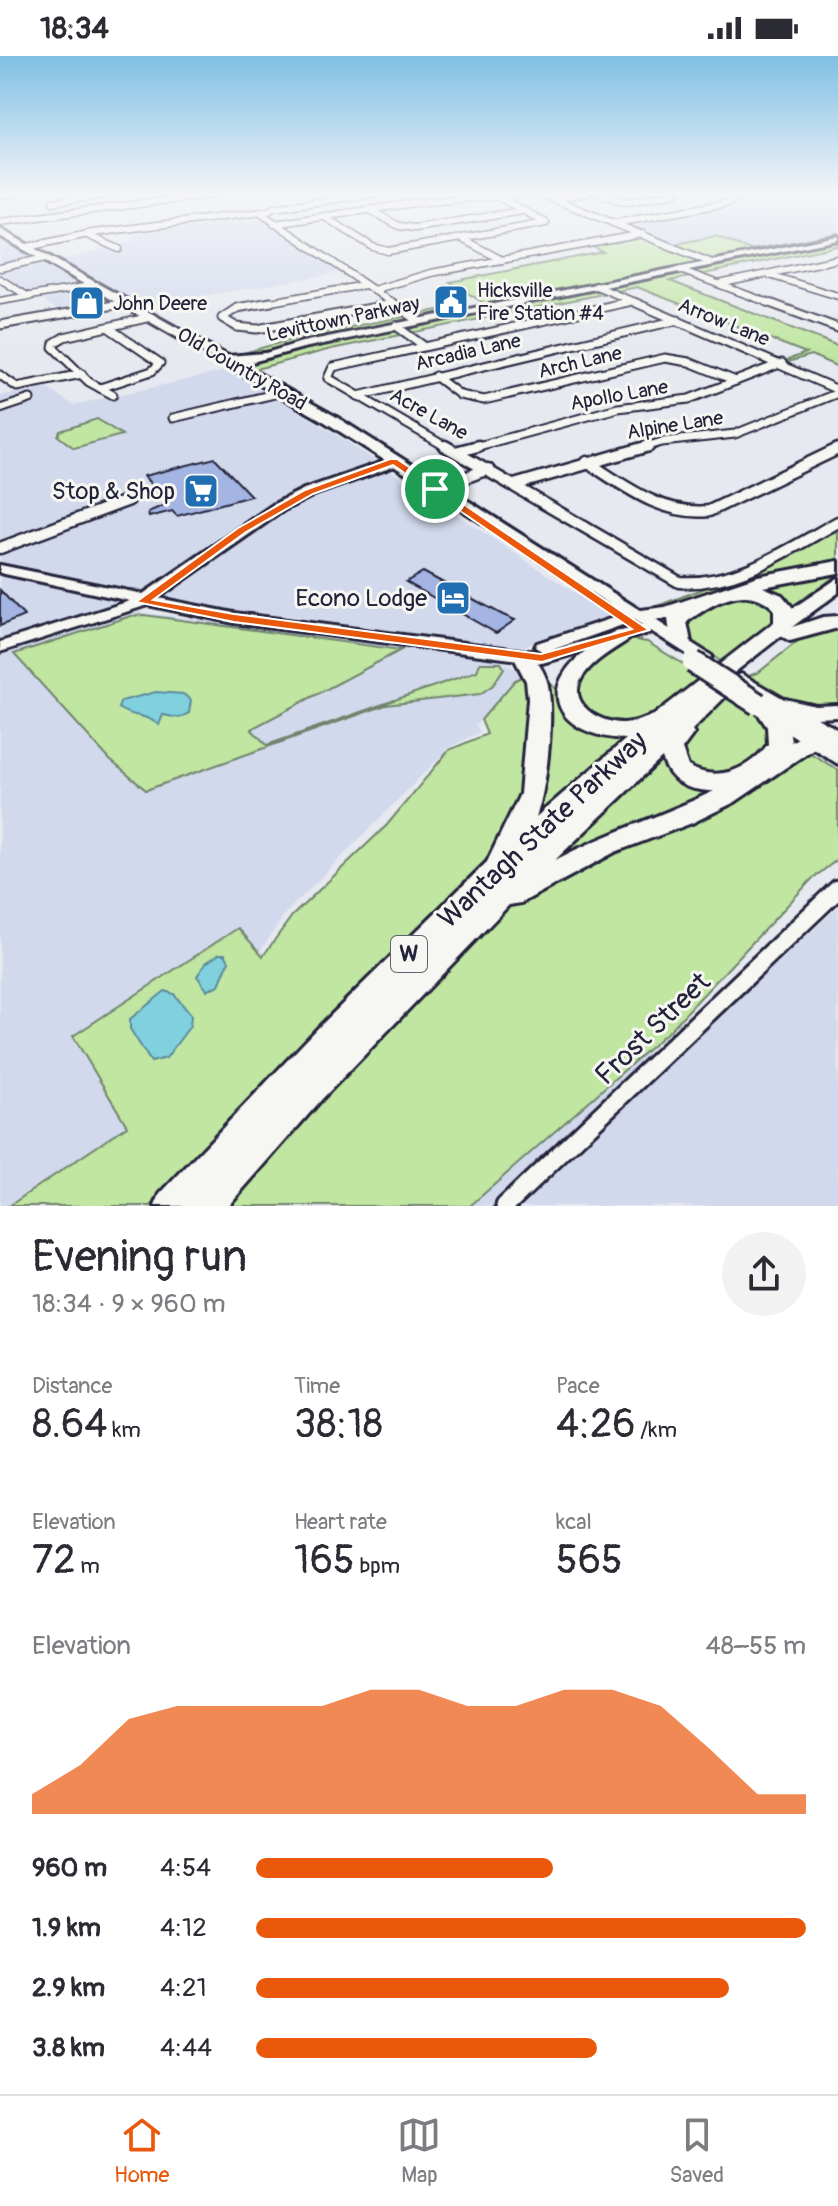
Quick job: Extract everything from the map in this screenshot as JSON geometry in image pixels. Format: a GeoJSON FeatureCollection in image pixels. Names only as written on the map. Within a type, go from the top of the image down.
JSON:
{"type":"FeatureCollection","features":[{"type":"Feature","properties":{"kind":"highway"},"geometry":{"type":"LineString","coordinates":[[567,690],[580,668],[632,625],[758,582],[838,567]]}},
{"type":"Feature","properties":{"kind":"highway","name":"Wantagh State Parkway"},"geometry":{"type":"LineString","coordinates":[[205,1206],[311,1088],[484,911],[711,698],[838,584]]}},
{"type":"Feature","properties":{"kind":"highway"},"geometry":{"type":"LineString","coordinates":[[681,642],[675,625],[682,613],[744,591],[763,592],[776,598],[784,608],[787,629],[838,622]]}},
{"type":"Feature","properties":{"kind":"highway","name":"Wantagh State Parkway"},"geometry":{"type":"LineString","coordinates":[[172,1206],[335,1028],[486,882],[664,719],[787,629],[838,599]]}},
{"type":"Feature","properties":{"kind":"highway"},"geometry":{"type":"LineString","coordinates":[[523,656],[538,664],[567,690],[569,702],[578,714],[600,727],[626,731],[664,719]]}},
{"type":"Feature","properties":{"kind":"highway"},"geometry":{"type":"LineString","coordinates":[[486,882],[524,817],[532,794],[539,699],[537,681],[523,656]]}},
{"type":"Feature","properties":{"kind":"highway"},"geometry":{"type":"LineString","coordinates":[[711,698],[670,748],[678,771],[707,784],[736,780],[777,750],[779,729],[767,703]]}},
{"type":"Feature","properties":{"kind":"highway"},"geometry":{"type":"LineString","coordinates":[[484,911],[559,867],[683,817],[726,796],[828,732]]}},
{"type":"Feature","properties":{"kind":"main road","name":"Old Country Road"},"geometry":{"type":"LineString","coordinates":[[27,247],[283,392],[478,517],[529,544],[632,625],[698,659],[767,703],[828,732],[838,757]]}},
{"type":"Feature","properties":{"kind":"main road"},"geometry":{"type":"LineString","coordinates":[[230,362],[261,355]]}},
{"type":"Feature","properties":{"kind":"main road"},"geometry":{"type":"LineString","coordinates":[[252,374],[254,362],[261,355]]}},
{"type":"Feature","properties":{"kind":"main road","name":"Old Country Road"},"geometry":{"type":"LineString","coordinates":[[632,625],[681,642],[698,659]]}},
{"type":"Feature","properties":{"kind":"street"},"geometry":{"type":"LineString","coordinates":[[114,247],[119,249]]}},
{"type":"Feature","properties":{"kind":"street"},"geometry":{"type":"LineString","coordinates":[[308,247],[419,321]]}},
{"type":"Feature","properties":{"kind":"street"},"geometry":{"type":"LineString","coordinates":[[375,247],[381,250],[409,247]]}},
{"type":"Feature","properties":{"kind":"street"},"geometry":{"type":"LineString","coordinates":[[477,247],[502,260]]}},
{"type":"Feature","properties":{"kind":"street"},"geometry":{"type":"LineString","coordinates":[[373,290],[431,273],[574,247]]}},
{"type":"Feature","properties":{"kind":"street"},"geometry":{"type":"LineString","coordinates":[[673,247],[712,263]]}},
{"type":"Feature","properties":{"kind":"street","name":"Levittown Parkway"},"geometry":{"type":"LineString","coordinates":[[261,355],[794,247]]}},
{"type":"Feature","properties":{"kind":"street"},"geometry":{"type":"LineString","coordinates":[[0,268],[45,258]]}},
{"type":"Feature","properties":{"kind":"street"},"geometry":{"type":"LineString","coordinates":[[718,284],[838,259]]}},
{"type":"Feature","properties":{"kind":"street"},"geometry":{"type":"LineString","coordinates":[[680,270],[838,328]]}},
{"type":"Feature","properties":{"kind":"street"},"geometry":{"type":"LineString","coordinates":[[765,274],[838,296]]}},
{"type":"Feature","properties":{"kind":"street"},"geometry":{"type":"LineString","coordinates":[[0,279],[29,297]]}},
{"type":"Feature","properties":{"kind":"street"},"geometry":{"type":"LineString","coordinates":[[0,301],[96,285]]}},
{"type":"Feature","properties":{"kind":"street"},"geometry":{"type":"LineString","coordinates":[[365,285],[237,308],[226,312],[222,318],[241,329],[257,329],[393,304]]}},
{"type":"Feature","properties":{"kind":"street","name":"Arrow Lane"},"geometry":{"type":"LineString","coordinates":[[596,286],[782,363],[838,392]]}},
{"type":"Feature","properties":{"kind":"street","name":"Acre Lane"},"geometry":{"type":"LineString","coordinates":[[632,301],[346,362],[329,371],[331,381],[459,451],[671,578],[688,584],[704,583],[745,569],[838,522]]}},
{"type":"Feature","properties":{"kind":"street"},"geometry":{"type":"LineString","coordinates":[[0,325],[126,303]]}},
{"type":"Feature","properties":{"kind":"street"},"geometry":{"type":"LineString","coordinates":[[113,395],[82,374],[53,347],[54,343],[64,337],[151,317]]}},
{"type":"Feature","properties":{"kind":"street","name":"Arcadia Lane"},"geometry":{"type":"LineString","coordinates":[[358,396],[678,320]]}},
{"type":"Feature","properties":{"kind":"street"},"geometry":{"type":"LineString","coordinates":[[396,326],[424,346]]}},
{"type":"Feature","properties":{"kind":"street"},"geometry":{"type":"LineString","coordinates":[[100,388],[152,371],[160,363],[159,359],[109,328]]}},
{"type":"Feature","properties":{"kind":"street","name":"Arch Lane"},"geometry":{"type":"LineString","coordinates":[[435,376],[460,395],[484,400],[665,358],[689,362],[736,381]]}},
{"type":"Feature","properties":{"kind":"street","name":"Apollo Lane"},"geometry":{"type":"LineString","coordinates":[[459,451],[618,408],[689,399],[782,363]]}},
{"type":"Feature","properties":{"kind":"street"},"geometry":{"type":"LineString","coordinates":[[5,380],[17,387],[82,374]]}},
{"type":"Feature","properties":{"kind":"street"},"geometry":{"type":"LineString","coordinates":[[173,418],[283,392]]}},
{"type":"Feature","properties":{"kind":"street","name":"Alpine Lane"},"geometry":{"type":"LineString","coordinates":[[514,485],[662,442],[735,434],[838,392]]}},
{"type":"Feature","properties":{"kind":"street"},"geometry":{"type":"LineString","coordinates":[[0,409],[30,399]]}},
{"type":"Feature","properties":{"kind":"street"},"geometry":{"type":"LineString","coordinates":[[587,462],[670,509],[694,513],[709,511],[838,449]]}},
{"type":"Feature","properties":{"kind":"street"},"geometry":{"type":"LineString","coordinates":[[0,647],[142,602],[279,507],[309,492],[394,462]]}},
{"type":"Feature","properties":{"kind":"street"},"geometry":{"type":"LineString","coordinates":[[435,489],[488,469]]}},
{"type":"Feature","properties":{"kind":"street"},"geometry":{"type":"LineString","coordinates":[[0,548],[129,500]]}},
{"type":"Feature","properties":{"kind":"street"},"geometry":{"type":"LineString","coordinates":[[0,569],[142,602],[234,618],[542,658],[632,625]]}},
{"type":"Feature","properties":{"kind":"street"},"geometry":{"type":"LineString","coordinates":[[767,703],[816,712],[838,711]]}},
{"type":"Feature","properties":{"kind":"street","name":"Frost Street"},"geometry":{"type":"LineString","coordinates":[[505,1206],[838,889]]}},
{"type":"Feature","properties":{"kind":"shaded area"},"geometry":{"type":"Polygon","coordinates":[[[0,247],[13,247],[122,309],[59,320],[66,315],[0,273],[0,247]]]}},
{"type":"Feature","properties":{"kind":"shaded area"},"geometry":{"type":"Polygon","coordinates":[[[113,247],[309,247],[345,272],[136,307],[54,262],[113,247]]]}},
{"type":"Feature","properties":{"kind":"shaded area"},"geometry":{"type":"Polygon","coordinates":[[[742,247],[767,247],[750,250],[742,247]]]}},
{"type":"Feature","properties":{"kind":"shaded area"},"geometry":{"type":"Polygon","coordinates":[[[231,370],[323,426],[613,618],[513,650],[138,600],[0,641],[0,396],[45,387],[73,405],[231,370]]]}},
{"type":"Feature","properties":{"kind":"shaded area"},"geometry":{"type":"Polygon","coordinates":[[[137,612],[492,657],[525,673],[476,725],[480,732],[450,747],[285,914],[91,1206],[0,1206],[0,655],[137,612]]]}},
{"type":"Feature","properties":{"kind":"shaded area"},"geometry":{"type":"Polygon","coordinates":[[[838,907],[838,1206],[470,1206],[645,1052],[663,1067],[838,907]]]}},
{"type":"Feature","properties":{"kind":"green space"},"geometry":{"type":"Polygon","coordinates":[[[592,247],[742,247],[750,250],[767,247],[835,247],[670,281],[838,346],[838,367],[811,355],[782,362],[806,353],[637,287],[331,349],[249,371],[225,358],[308,335],[454,307],[459,311],[487,305],[450,282],[603,252],[592,247]]]}},
{"type":"Feature","properties":{"kind":"green space"},"geometry":{"type":"Polygon","coordinates":[[[97,419],[122,435],[74,448],[58,436],[60,431],[97,419]]]}},
{"type":"Feature","properties":{"kind":"green space"},"geometry":{"type":"Polygon","coordinates":[[[838,530],[838,565],[656,613],[644,611],[764,566],[838,530]]]}},
{"type":"Feature","properties":{"kind":"green space"},"geometry":{"type":"Polygon","coordinates":[[[833,573],[836,575],[788,614],[755,588],[833,573]]]}},
{"type":"Feature","properties":{"kind":"green space"},"geometry":{"type":"Polygon","coordinates":[[[752,593],[777,604],[774,619],[725,664],[687,639],[685,615],[752,593]]]}},
{"type":"Feature","properties":{"kind":"green space"},"geometry":{"type":"Polygon","coordinates":[[[144,615],[401,650],[251,729],[267,745],[477,671],[480,663],[501,663],[504,668],[493,685],[480,694],[386,705],[146,790],[110,760],[14,654],[131,616],[144,615]]]}},
{"type":"Feature","properties":{"kind":"green space"},"geometry":{"type":"Polygon","coordinates":[[[838,626],[838,704],[801,703],[746,677],[759,672],[809,632],[838,626]]]}},
{"type":"Feature","properties":{"kind":"green space"},"geometry":{"type":"Polygon","coordinates":[[[629,639],[647,642],[706,678],[640,721],[625,724],[608,722],[591,714],[572,699],[580,678],[600,655],[629,639]]]}},
{"type":"Feature","properties":{"kind":"green space"},"geometry":{"type":"Polygon","coordinates":[[[539,672],[554,687],[560,700],[628,737],[524,835],[539,672]]]}},
{"type":"Feature","properties":{"kind":"green space"},"geometry":{"type":"Polygon","coordinates":[[[528,678],[528,782],[493,853],[350,995],[257,1102],[248,1100],[151,1206],[9,1206],[127,1126],[73,1036],[238,928],[263,956],[292,916],[387,825],[449,750],[487,734],[481,720],[515,680],[528,678]]]}},
{"type":"Feature","properties":{"kind":"green space"},"geometry":{"type":"Polygon","coordinates":[[[728,692],[754,709],[765,722],[769,752],[718,781],[683,769],[679,742],[728,692]]]}},
{"type":"Feature","properties":{"kind":"green space"},"geometry":{"type":"Polygon","coordinates":[[[805,750],[838,770],[838,859],[812,879],[670,1030],[470,1206],[221,1206],[473,938],[514,903],[805,750]]]}},
{"type":"Feature","properties":{"kind":"green space"},"geometry":{"type":"Polygon","coordinates":[[[656,755],[719,791],[548,866],[656,755]]]}},
{"type":"Feature","properties":{"kind":"water"},"geometry":{"type":"Polygon","coordinates":[[[156,692],[183,694],[191,700],[189,713],[179,718],[163,715],[159,725],[118,708],[121,701],[156,692]]]}},
{"type":"Feature","properties":{"kind":"water"},"geometry":{"type":"Polygon","coordinates":[[[219,954],[225,954],[229,961],[219,985],[207,990],[197,976],[206,963],[219,954]]]}},
{"type":"Feature","properties":{"kind":"water"},"geometry":{"type":"Polygon","coordinates":[[[165,991],[174,994],[191,1015],[190,1026],[166,1058],[151,1062],[130,1029],[130,1019],[165,991]]]}},
{"type":"Feature","properties":{"kind":"building","name":"Stop & Shop"},"geometry":{"type":"Polygon","coordinates":[[[215,458],[251,496],[177,516],[172,511],[149,517],[148,512],[167,504],[144,476],[215,458]]]}},
{"type":"Feature","properties":{"kind":"building","name":"Econo Lodge"},"geometry":{"type":"Polygon","coordinates":[[[423,572],[515,620],[496,633],[406,582],[423,572]]]}},
{"type":"Feature","properties":{"kind":"building"},"geometry":{"type":"Polygon","coordinates":[[[0,590],[24,616],[0,626],[0,590]]]}},
{"type":"Feature","properties":{"kind":"place","name":"Hicksville Fire Station #4"},"geometry":{"type":"Point","coordinates":[451,302]}},
{"type":"Feature","properties":{"kind":"place","name":"John Deere"},"geometry":{"type":"Point","coordinates":[87,303]}},
{"type":"Feature","properties":{"kind":"place","name":"Stop & Shop"},"geometry":{"type":"Point","coordinates":[201,491]}},
{"type":"Feature","properties":{"kind":"place","name":"Econo Lodge"},"geometry":{"type":"Point","coordinates":[453,598]}},
{"type":"Feature","properties":{"kind":"route"},"geometry":{"type":"LineString","coordinates":[[394,462],[435,489],[519,549],[643,630],[542,658],[234,618],[142,602],[242,530],[309,492],[394,462]]}}]}
